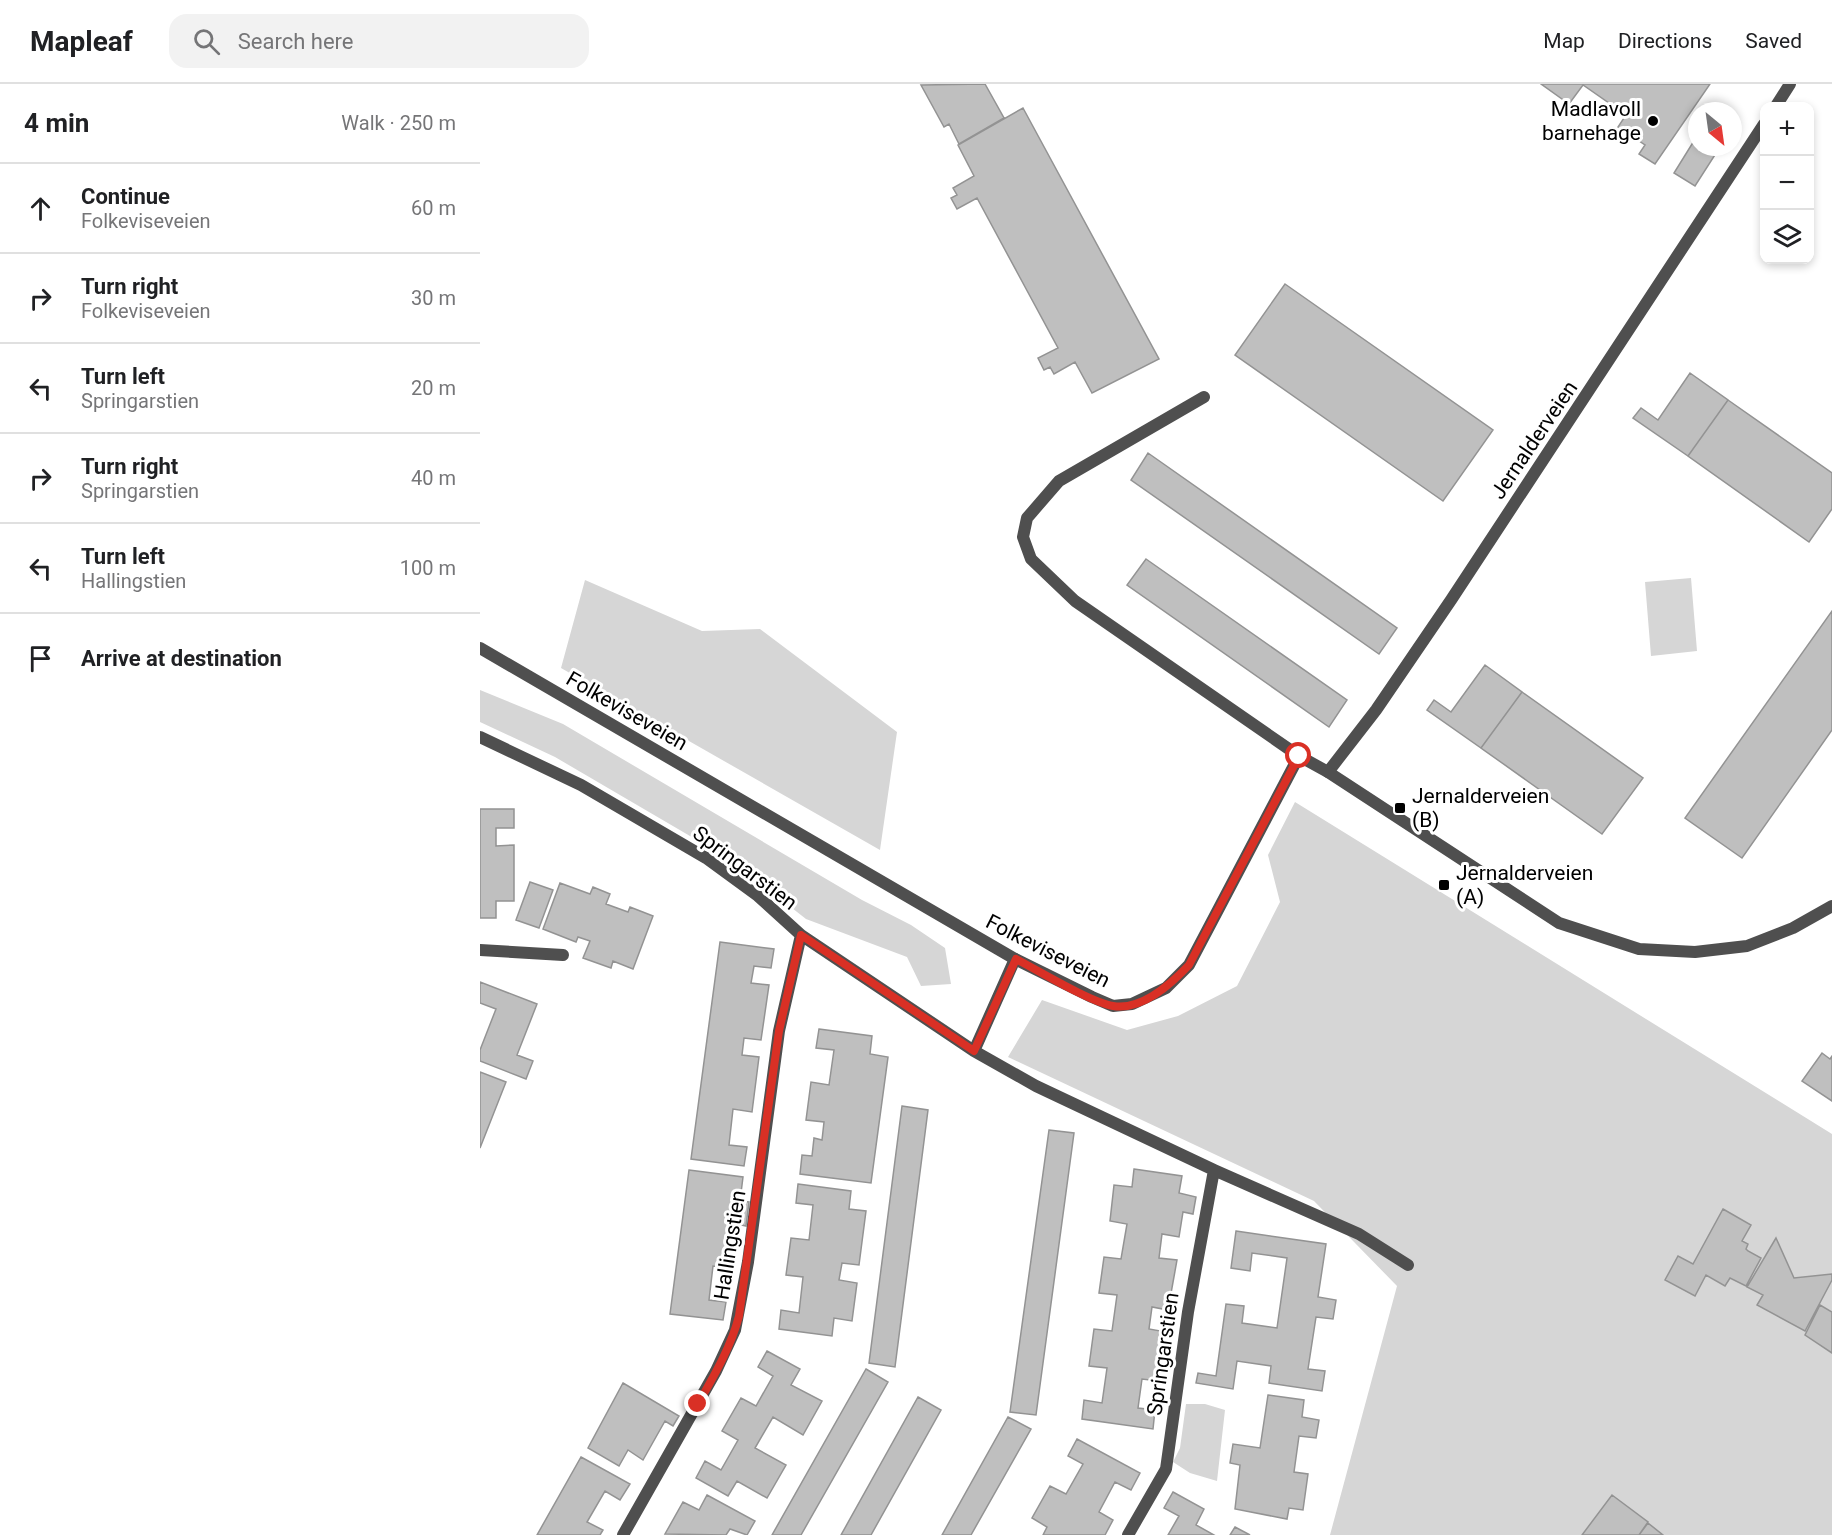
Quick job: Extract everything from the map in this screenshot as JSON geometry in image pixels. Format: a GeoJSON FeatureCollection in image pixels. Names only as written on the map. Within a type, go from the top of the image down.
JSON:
{"type":"FeatureCollection","features":[{"type":"Feature","properties":{"kind":"street"},"geometry":{"type":"LineString","coordinates":[[1779,102],[1790,84]]}},
{"type":"Feature","properties":{"kind":"street","name":"Jernalderveien"},"geometry":{"type":"LineString","coordinates":[[1328,772],[1376,710],[1445,609],[1760,130]]}},
{"type":"Feature","properties":{"kind":"street"},"geometry":{"type":"LineString","coordinates":[[1204,397],[1059,481],[1027,518],[1023,537],[1031,559],[1076,601],[1299,756],[1328,772],[1559,922],[1639,949],[1695,952],[1747,946],[1793,928],[1832,906]]}},
{"type":"Feature","properties":{"kind":"street","name":"Folkeviseveien"},"geometry":{"type":"LineString","coordinates":[[480,648],[1016,959],[1113,1006],[1132,1004],[1166,988],[1189,965],[1299,756]]}},
{"type":"Feature","properties":{"kind":"street","name":"Springarstien"},"geometry":{"type":"LineString","coordinates":[[480,737],[581,785],[706,858],[758,896],[801,935],[974,1051],[1036,1086],[1294,1207],[1359,1234],[1408,1265]]}},
{"type":"Feature","properties":{"kind":"street","name":"Hallingstien"},"geometry":{"type":"LineString","coordinates":[[623,1535],[716,1371],[735,1330],[748,1262],[779,1031],[801,935]]}},
{"type":"Feature","properties":{"kind":"street"},"geometry":{"type":"LineString","coordinates":[[480,950],[563,955]]}},
{"type":"Feature","properties":{"kind":"street"},"geometry":{"type":"LineString","coordinates":[[974,1051],[1016,959]]}},
{"type":"Feature","properties":{"kind":"street","name":"Springarstien"},"geometry":{"type":"LineString","coordinates":[[1128,1535],[1166,1469],[1188,1312],[1214,1170]]}},
{"type":"Feature","properties":{"kind":"shaded area"},"geometry":{"type":"Polygon","coordinates":[[[1691,578],[1697,651],[1651,656],[1645,582],[1691,578]]]}},
{"type":"Feature","properties":{"kind":"shaded area"},"geometry":{"type":"Polygon","coordinates":[[[585,580],[702,631],[760,629],[897,732],[880,850],[561,668],[585,580]]]}},
{"type":"Feature","properties":{"kind":"shaded area"},"geometry":{"type":"Polygon","coordinates":[[[480,690],[563,724],[862,900],[911,925],[945,948],[951,984],[921,986],[907,957],[806,919],[731,860],[555,757],[480,722],[480,690]]]}},
{"type":"Feature","properties":{"kind":"shaded area"},"geometry":{"type":"Polygon","coordinates":[[[1295,802],[1832,1134],[1832,1535],[1330,1535],[1397,1286],[1314,1201],[1008,1057],[1042,1000],[1127,1030],[1178,1016],[1237,986],[1280,902],[1268,855],[1295,802]]]}},
{"type":"Feature","properties":{"kind":"shaded area"},"geometry":{"type":"Polygon","coordinates":[[[1186,1404],[1205,1404],[1225,1410],[1217,1481],[1190,1473],[1173,1462],[1180,1448],[1186,1404]]]}},
{"type":"Feature","properties":{"kind":"building"},"geometry":{"type":"Polygon","coordinates":[[[985,84],[1004,118],[959,144],[949,124],[944,127],[921,85],[985,84]]]}},
{"type":"Feature","properties":{"kind":"building","name":"Madlavoll barnehage"},"geometry":{"type":"Polygon","coordinates":[[[1541,84],[1710,84],[1698,102],[1688,102],[1688,116],[1655,164],[1639,154],[1645,145],[1618,127],[1626,115],[1583,85],[1569,104],[1541,84]]]}},
{"type":"Feature","properties":{"kind":"building"},"geometry":{"type":"Polygon","coordinates":[[[1023,108],[1159,359],[1092,393],[1075,362],[1054,374],[1050,367],[1044,370],[1038,358],[1058,348],[977,198],[957,209],[951,198],[957,195],[953,188],[974,176],[958,145],[1023,108]]]}},
{"type":"Feature","properties":{"kind":"building"},"geometry":{"type":"Polygon","coordinates":[[[1688,150],[1688,156],[1714,156],[1695,186],[1674,173],[1688,150]]]}},
{"type":"Feature","properties":{"kind":"building"},"geometry":{"type":"Polygon","coordinates":[[[1285,284],[1493,430],[1443,501],[1235,355],[1285,284]]]}},
{"type":"Feature","properties":{"kind":"building"},"geometry":{"type":"Polygon","coordinates":[[[1690,373],[1728,400],[1688,456],[1633,418],[1641,408],[1658,420],[1690,373]]]}},
{"type":"Feature","properties":{"kind":"building"},"geometry":{"type":"Polygon","coordinates":[[[1728,400],[1832,473],[1832,509],[1809,542],[1688,456],[1728,400]]]}},
{"type":"Feature","properties":{"kind":"building"},"geometry":{"type":"Polygon","coordinates":[[[1148,453],[1397,628],[1379,654],[1131,480],[1148,453]]]}},
{"type":"Feature","properties":{"kind":"building"},"geometry":{"type":"Polygon","coordinates":[[[1146,559],[1347,700],[1329,727],[1127,585],[1146,559]]]}},
{"type":"Feature","properties":{"kind":"building"},"geometry":{"type":"Polygon","coordinates":[[[1832,611],[1832,730],[1742,858],[1685,818],[1832,611]]]}},
{"type":"Feature","properties":{"kind":"building"},"geometry":{"type":"Polygon","coordinates":[[[1485,665],[1522,692],[1481,748],[1427,710],[1434,700],[1451,712],[1485,665]]]}},
{"type":"Feature","properties":{"kind":"building"},"geometry":{"type":"Polygon","coordinates":[[[1522,692],[1643,778],[1602,834],[1481,748],[1522,692]]]}},
{"type":"Feature","properties":{"kind":"building"},"geometry":{"type":"Polygon","coordinates":[[[480,809],[514,809],[514,828],[496,828],[496,846],[514,845],[514,901],[496,901],[496,918],[480,918],[480,809]]]}},
{"type":"Feature","properties":{"kind":"building"},"geometry":{"type":"Polygon","coordinates":[[[530,882],[553,890],[539,928],[516,920],[530,882]]]}},
{"type":"Feature","properties":{"kind":"building"},"geometry":{"type":"Polygon","coordinates":[[[560,883],[590,894],[593,887],[610,894],[606,904],[628,912],[630,907],[653,916],[633,969],[613,961],[611,968],[583,958],[590,941],[578,937],[576,942],[543,929],[560,883]]]}},
{"type":"Feature","properties":{"kind":"building"},"geometry":{"type":"Polygon","coordinates":[[[720,942],[774,949],[771,968],[754,966],[751,983],[769,985],[761,1040],[744,1038],[742,1055],[759,1057],[752,1112],[733,1109],[729,1145],[747,1147],[744,1166],[691,1159],[720,942]]]}},
{"type":"Feature","properties":{"kind":"building"},"geometry":{"type":"Polygon","coordinates":[[[480,982],[537,1004],[517,1055],[533,1061],[526,1079],[480,1061],[480,1050],[496,1009],[480,1003],[480,982]]]}},
{"type":"Feature","properties":{"kind":"building"},"geometry":{"type":"Polygon","coordinates":[[[819,1029],[872,1036],[870,1054],[888,1057],[871,1183],[800,1174],[802,1155],[812,1156],[814,1138],[822,1140],[824,1122],[806,1120],[811,1082],[829,1085],[834,1050],[816,1048],[819,1029]]]}},
{"type":"Feature","properties":{"kind":"building"},"geometry":{"type":"Polygon","coordinates":[[[1822,1053],[1830,1059],[1832,1056],[1832,1101],[1802,1081],[1822,1053]]]}},
{"type":"Feature","properties":{"kind":"building"},"geometry":{"type":"Polygon","coordinates":[[[480,1072],[506,1082],[480,1148],[480,1072]]]}},
{"type":"Feature","properties":{"kind":"building"},"geometry":{"type":"Polygon","coordinates":[[[902,1106],[928,1110],[895,1367],[869,1363],[902,1106]]]}},
{"type":"Feature","properties":{"kind":"building"},"geometry":{"type":"Polygon","coordinates":[[[1049,1130],[1074,1133],[1036,1415],[1010,1412],[1049,1130]]]}},
{"type":"Feature","properties":{"kind":"building"},"geometry":{"type":"Polygon","coordinates":[[[1134,1169],[1182,1176],[1179,1193],[1196,1197],[1193,1214],[1183,1212],[1179,1237],[1162,1234],[1159,1258],[1177,1260],[1168,1310],[1152,1307],[1149,1329],[1166,1332],[1160,1376],[1158,1381],[1142,1379],[1138,1408],[1155,1410],[1153,1429],[1082,1419],[1084,1400],[1102,1403],[1107,1368],[1089,1366],[1094,1329],[1112,1331],[1117,1295],[1099,1293],[1104,1257],[1121,1259],[1127,1224],[1110,1221],[1114,1185],[1132,1187],[1134,1169]]]}},
{"type":"Feature","properties":{"kind":"building"},"geometry":{"type":"Polygon","coordinates":[[[689,1170],[743,1177],[740,1201],[749,1202],[746,1226],[737,1224],[734,1230],[729,1268],[713,1266],[709,1300],[726,1302],[723,1320],[670,1314],[689,1170]]]}},
{"type":"Feature","properties":{"kind":"building"},"geometry":{"type":"Polygon","coordinates":[[[798,1184],[851,1191],[849,1209],[866,1211],[859,1265],[842,1263],[839,1280],[857,1283],[852,1321],[834,1318],[832,1336],[779,1329],[781,1310],[799,1313],[803,1277],[786,1275],[791,1238],[809,1240],[813,1205],[796,1203],[798,1184]]]}},
{"type":"Feature","properties":{"kind":"building"},"geometry":{"type":"Polygon","coordinates":[[[1723,1209],[1751,1225],[1742,1241],[1748,1244],[1746,1249],[1748,1251],[1761,1258],[1746,1286],[1730,1278],[1725,1286],[1706,1275],[1695,1296],[1665,1280],[1678,1256],[1693,1264],[1723,1209]]]}},
{"type":"Feature","properties":{"kind":"building"},"geometry":{"type":"Polygon","coordinates":[[[1236,1231],[1326,1244],[1318,1297],[1336,1300],[1333,1319],[1316,1317],[1308,1369],[1325,1371],[1322,1391],[1269,1383],[1271,1366],[1237,1361],[1233,1389],[1196,1383],[1198,1373],[1216,1376],[1226,1304],[1244,1306],[1242,1323],[1277,1328],[1287,1258],[1252,1253],[1250,1271],[1231,1268],[1236,1231]]]}},
{"type":"Feature","properties":{"kind":"building"},"geometry":{"type":"Polygon","coordinates":[[[1776,1238],[1794,1278],[1832,1274],[1832,1280],[1805,1331],[1757,1305],[1763,1295],[1747,1287],[1776,1238]]]}},
{"type":"Feature","properties":{"kind":"building"},"geometry":{"type":"Polygon","coordinates":[[[1820,1305],[1832,1312],[1832,1353],[1805,1335],[1820,1305]]]}},
{"type":"Feature","properties":{"kind":"building"},"geometry":{"type":"Polygon","coordinates":[[[767,1351],[800,1369],[791,1385],[822,1401],[803,1435],[773,1417],[755,1448],[786,1465],[767,1498],[737,1481],[728,1496],[696,1478],[705,1461],[721,1470],[738,1440],[722,1431],[741,1398],[756,1406],[773,1376],[758,1367],[767,1351]]]}},
{"type":"Feature","properties":{"kind":"building"},"geometry":{"type":"Polygon","coordinates":[[[866,1369],[888,1382],[801,1535],[772,1535],[866,1369]]]}},
{"type":"Feature","properties":{"kind":"building"},"geometry":{"type":"Polygon","coordinates":[[[623,1383],[679,1416],[673,1426],[665,1421],[643,1460],[628,1450],[619,1466],[588,1448],[623,1383]]]}},
{"type":"Feature","properties":{"kind":"building"},"geometry":{"type":"Polygon","coordinates":[[[1268,1395],[1304,1400],[1302,1417],[1319,1420],[1316,1438],[1299,1436],[1294,1472],[1308,1474],[1303,1510],[1289,1508],[1287,1519],[1235,1509],[1240,1465],[1230,1463],[1233,1444],[1260,1448],[1268,1395]]]}},
{"type":"Feature","properties":{"kind":"building"},"geometry":{"type":"Polygon","coordinates":[[[918,1397],[941,1410],[871,1535],[841,1535],[918,1397]]]}},
{"type":"Feature","properties":{"kind":"building"},"geometry":{"type":"Polygon","coordinates":[[[1008,1417],[1031,1429],[971,1535],[942,1535],[1008,1417]]]}},
{"type":"Feature","properties":{"kind":"building"},"geometry":{"type":"Polygon","coordinates":[[[1077,1439],[1140,1473],[1131,1490],[1115,1482],[1099,1512],[1113,1520],[1105,1535],[1043,1535],[1047,1527],[1032,1518],[1050,1486],[1066,1494],[1083,1464],[1068,1456],[1077,1439]]]}},
{"type":"Feature","properties":{"kind":"building"},"geometry":{"type":"Polygon","coordinates":[[[581,1457],[630,1484],[620,1500],[605,1491],[587,1522],[603,1530],[600,1535],[537,1535],[581,1457]]]}},
{"type":"Feature","properties":{"kind":"building"},"geometry":{"type":"Polygon","coordinates":[[[1173,1492],[1204,1509],[1196,1525],[1214,1535],[1168,1535],[1179,1516],[1164,1508],[1173,1492]]]}},
{"type":"Feature","properties":{"kind":"building"},"geometry":{"type":"Polygon","coordinates":[[[707,1495],[755,1521],[747,1535],[730,1529],[726,1535],[665,1534],[683,1502],[699,1510],[707,1495]]]}},
{"type":"Feature","properties":{"kind":"building"},"geometry":{"type":"Polygon","coordinates":[[[1612,1495],[1648,1522],[1639,1535],[1582,1535],[1612,1495]]]}},
{"type":"Feature","properties":{"kind":"building"},"geometry":{"type":"Polygon","coordinates":[[[1648,1523],[1663,1535],[1639,1535],[1648,1523]]]}},
{"type":"Feature","properties":{"kind":"building"},"geometry":{"type":"Polygon","coordinates":[[[1235,1527],[1250,1535],[1230,1535],[1235,1527]]]}},
{"type":"Feature","properties":{"kind":"place","name":"Madlavoll barnehage"},"geometry":{"type":"Point","coordinates":[1653,121]}},
{"type":"Feature","properties":{"kind":"place","name":"Jernalderveien (B)"},"geometry":{"type":"Point","coordinates":[1400,808]}},
{"type":"Feature","properties":{"kind":"place","name":"Jernalderveien (A)"},"geometry":{"type":"Point","coordinates":[1444,885]}},
{"type":"Feature","properties":{"kind":"route"},"geometry":{"type":"LineString","coordinates":[[698,1404],[716,1371],[739,1316],[779,1031],[801,935],[974,1051],[1016,959],[1113,1006],[1132,1004],[1166,988],[1189,965],[1299,756]]}}]}
